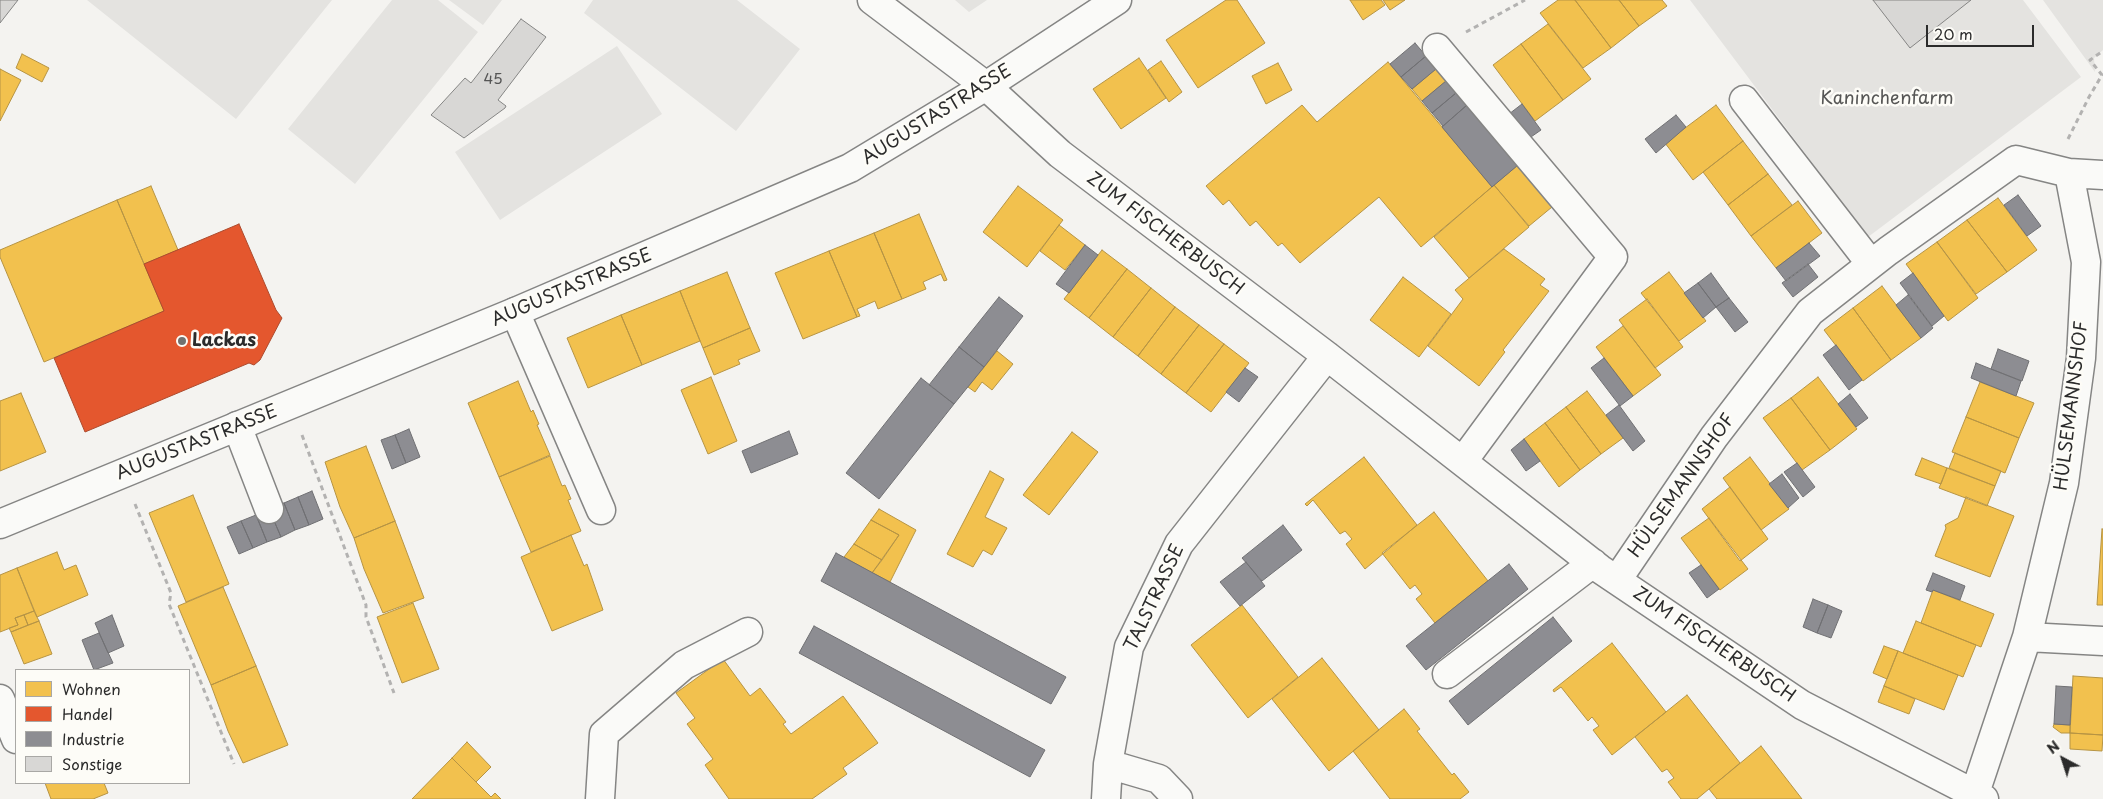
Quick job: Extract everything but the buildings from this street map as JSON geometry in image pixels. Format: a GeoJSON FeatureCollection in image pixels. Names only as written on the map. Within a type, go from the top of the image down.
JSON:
{"type":"FeatureCollection","features":[{"type":"Feature","properties":{"kind":"street","name":"ZUM FISCHERBUSCH"},"geometry":{"type":"LineString","coordinates":[[872,0],[986,86],[1060,154],[1328,356],[1593,563],[1802,705],[1977,797]]}},
{"type":"Feature","properties":{"kind":"street","name":"AUGUSTASTRASSE"},"geometry":{"type":"LineString","coordinates":[[0,524],[515,312],[850,168],[986,86],[1117,0]]}},
{"type":"Feature","properties":{"kind":"street"},"geometry":{"type":"LineString","coordinates":[[1437,48],[1613,257],[1463,461]]}},
{"type":"Feature","properties":{"kind":"street"},"geometry":{"type":"LineString","coordinates":[[1744,100],[1871,264]]}},
{"type":"Feature","properties":{"kind":"street","name":"HÜLSEMANNSHOF"},"geometry":{"type":"LineString","coordinates":[[1617,580],[1714,437],[1810,312],[1871,264],[2016,160],[2060,171],[2103,174]]}},
{"type":"Feature","properties":{"kind":"street","name":"HÜLSEMANNSHOF"},"geometry":{"type":"LineString","coordinates":[[1977,797],[2027,637],[2092,359],[2086,262],[2060,171]]}},
{"type":"Feature","properties":{"kind":"street"},"geometry":{"type":"LineString","coordinates":[[515,312],[601,510]]}},
{"type":"Feature","properties":{"kind":"street","name":"TALSTRASSE"},"geometry":{"type":"LineString","coordinates":[[1106,799],[1108,764],[1129,647],[1179,544],[1328,356]]}},
{"type":"Feature","properties":{"kind":"street"},"geometry":{"type":"LineString","coordinates":[[237,426],[269,509]]}},
{"type":"Feature","properties":{"kind":"street"},"geometry":{"type":"LineString","coordinates":[[1447,674],[1593,563]]}},
{"type":"Feature","properties":{"kind":"street"},"geometry":{"type":"LineString","coordinates":[[600,799],[604,734],[684,665],[748,632]]}},
{"type":"Feature","properties":{"kind":"street"},"geometry":{"type":"LineString","coordinates":[[2027,637],[2103,640]]}},
{"type":"Feature","properties":{"kind":"street"},"geometry":{"type":"LineString","coordinates":[[0,699],[15,736]]}},
{"type":"Feature","properties":{"kind":"street"},"geometry":{"type":"LineString","coordinates":[[1108,764],[1159,779],[1178,799]]}},
{"type":"Feature","properties":{"kind":"path"},"geometry":{"type":"LineString","coordinates":[[1437,48],[1525,0]]}},
{"type":"Feature","properties":{"kind":"path"},"geometry":{"type":"LineString","coordinates":[[2060,171],[2089,97],[2102,76],[2090,60],[2103,51]]}},
{"type":"Feature","properties":{"kind":"path"},"geometry":{"type":"LineString","coordinates":[[290,404],[366,606],[366,617],[394,693]]}},
{"type":"Feature","properties":{"kind":"path"},"geometry":{"type":"LineString","coordinates":[[123,473],[171,593],[168,604],[234,764]]}},
{"type":"Feature","properties":{"kind":"green space"},"geometry":{"type":"Polygon","coordinates":[[[87,0],[332,0],[236,119],[87,0]]]}},
{"type":"Feature","properties":{"kind":"green space"},"geometry":{"type":"Polygon","coordinates":[[[392,0],[438,0],[478,32],[355,184],[288,129],[392,0]]]}},
{"type":"Feature","properties":{"kind":"green space"},"geometry":{"type":"Polygon","coordinates":[[[449,0],[502,0],[483,25],[449,0]]]}},
{"type":"Feature","properties":{"kind":"green space"},"geometry":{"type":"Polygon","coordinates":[[[593,0],[737,0],[800,49],[736,131],[584,13],[593,0]]]}},
{"type":"Feature","properties":{"kind":"green space"},"geometry":{"type":"Polygon","coordinates":[[[955,0],[987,0],[969,12],[955,0]]]}},
{"type":"Feature","properties":{"kind":"green space","name":"Kaninchenfarm"},"geometry":{"type":"Polygon","coordinates":[[[1690,0],[2023,0],[2081,77],[1868,237],[1690,0]]]}},
{"type":"Feature","properties":{"kind":"green space"},"geometry":{"type":"Polygon","coordinates":[[[2043,0],[2103,0],[2103,50],[2094,58],[2095,72],[2043,0]]]}},
{"type":"Feature","properties":{"kind":"green space"},"geometry":{"type":"Polygon","coordinates":[[[617,46],[662,114],[500,220],[455,152],[617,46]]]}},
{"type":"Feature","properties":{"kind":"place","name":"Lackas"},"geometry":{"type":"Point","coordinates":[182,341]}}]}
